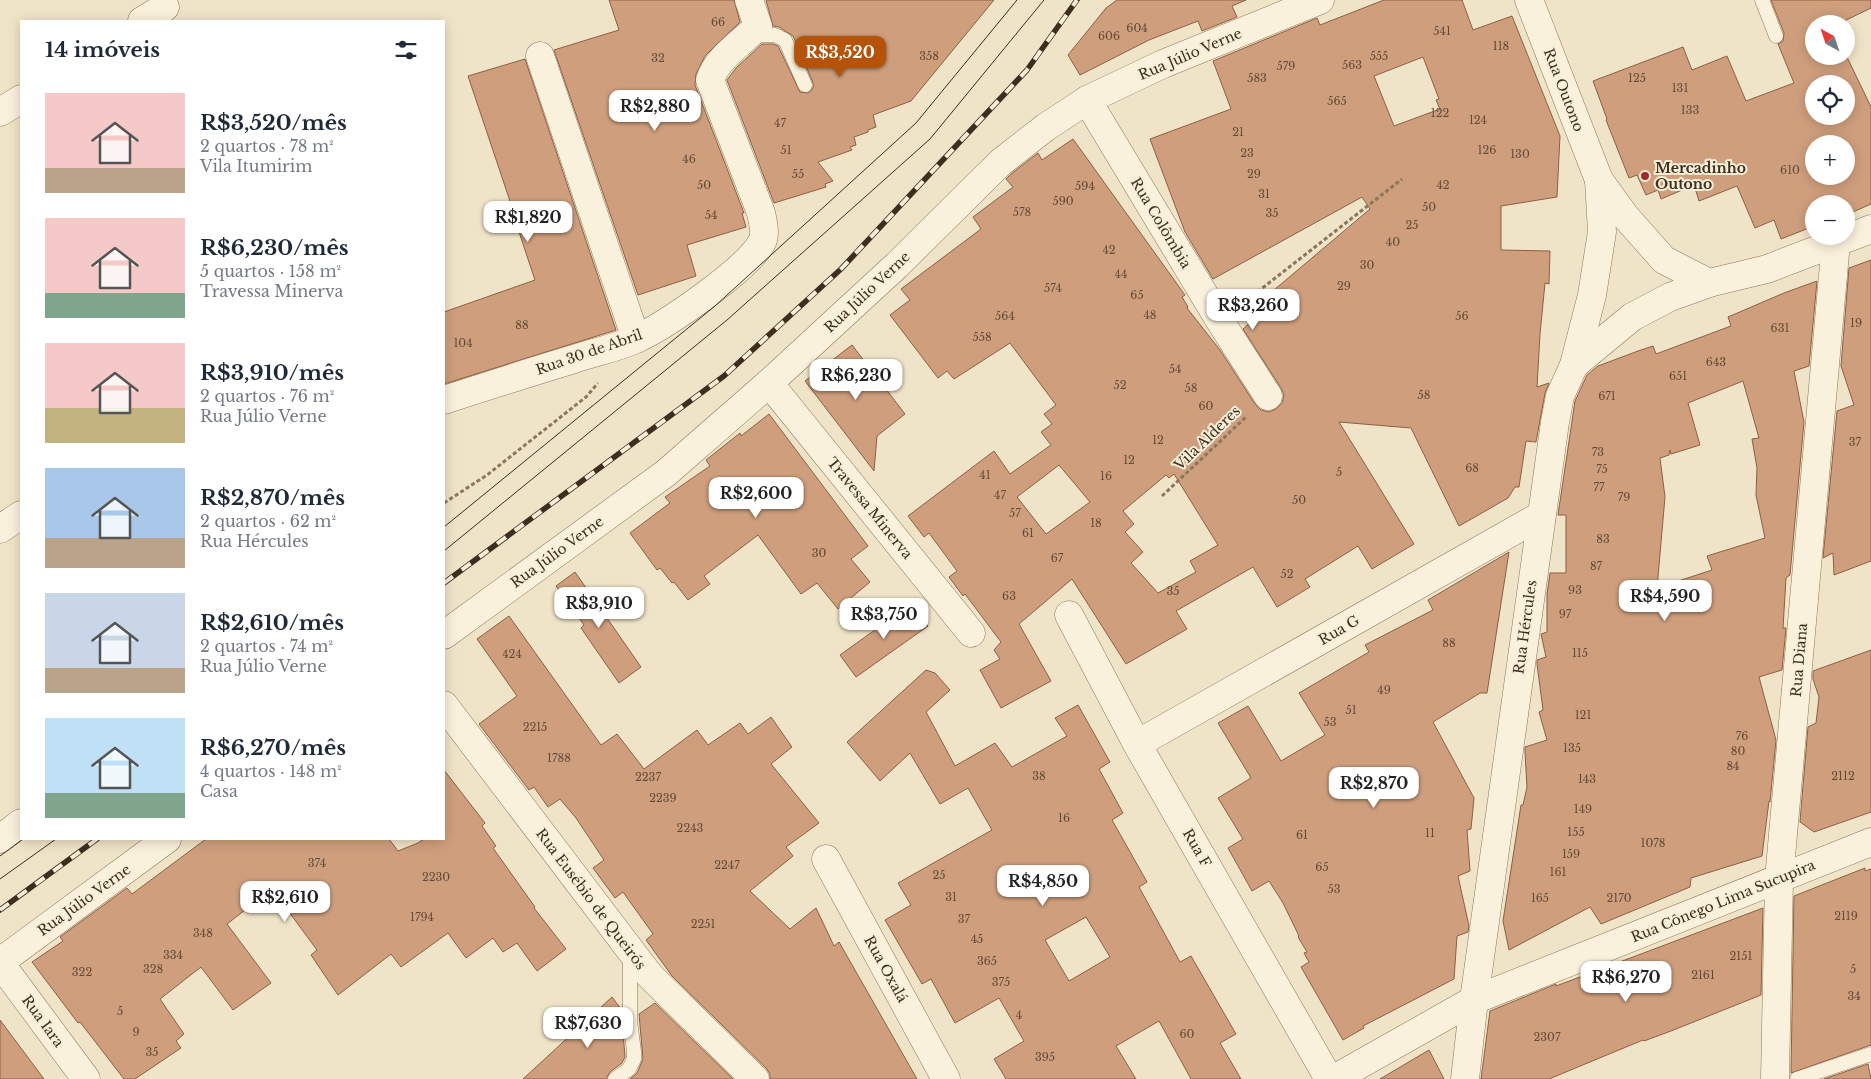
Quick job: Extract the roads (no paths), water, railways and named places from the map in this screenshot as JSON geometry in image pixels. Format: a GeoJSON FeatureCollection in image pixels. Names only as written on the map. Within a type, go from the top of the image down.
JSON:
{"type":"FeatureCollection","features":[{"type":"Feature","properties":{"kind":"street"},"geometry":{"type":"LineString","coordinates":[[749,0],[753,31]]}},
{"type":"Feature","properties":{"kind":"street","name":"Rua Júlio Verne"},"geometry":{"type":"LineString","coordinates":[[445,634],[666,473],[769,383],[897,265],[1001,162],[1046,127],[1087,100],[1163,64],[1320,0]]}},
{"type":"Feature","properties":{"kind":"street","name":"Rua Outono"},"geometry":{"type":"LineString","coordinates":[[1529,0],[1599,180]]}},
{"type":"Feature","properties":{"kind":"street"},"geometry":{"type":"LineString","coordinates":[[144,20],[166,9]]}},
{"type":"Feature","properties":{"kind":"street","name":"Rua 30 de Abril"},"geometry":{"type":"LineString","coordinates":[[445,400],[636,339],[675,316],[711,290],[756,252],[763,241],[762,213],[710,80],[713,72],[727,54],[753,31]]}},
{"type":"Feature","properties":{"kind":"street"},"geometry":{"type":"LineString","coordinates":[[540,56],[636,339]]}},
{"type":"Feature","properties":{"kind":"street"},"geometry":{"type":"LineString","coordinates":[[0,112],[20,100]]}},
{"type":"Feature","properties":{"kind":"street","name":"Rua Colômbia"},"geometry":{"type":"LineString","coordinates":[[1087,100],[1220,321],[1268,396]]}},
{"type":"Feature","properties":{"kind":"street"},"geometry":{"type":"LineString","coordinates":[[1599,180],[1624,216],[1664,260],[1709,283]]}},
{"type":"Feature","properties":{"kind":"street","name":"Rua Hércules"},"geometry":{"type":"LineString","coordinates":[[1465,1079],[1474,1000],[1540,516],[1560,396],[1574,365],[1598,264],[1602,232],[1599,180]]}},
{"type":"Feature","properties":{"kind":"street"},"geometry":{"type":"LineString","coordinates":[[1855,235],[1871,229]]}},
{"type":"Feature","properties":{"kind":"street"},"geometry":{"type":"LineString","coordinates":[[1574,365],[1632,317],[1670,297],[1709,283],[1767,269],[1828,245]]}},
{"type":"Feature","properties":{"kind":"street","name":"Rua Diana"},"geometry":{"type":"LineString","coordinates":[[1774,1079],[1779,879],[1836,245]]}},
{"type":"Feature","properties":{"kind":"street","name":"Travessa Minerva"},"geometry":{"type":"LineString","coordinates":[[769,383],[970,633]]}},
{"type":"Feature","properties":{"kind":"street"},"geometry":{"type":"LineString","coordinates":[[0,529],[20,516]]}},
{"type":"Feature","properties":{"kind":"street","name":"Rua G"},"geometry":{"type":"LineString","coordinates":[[1138,744],[1540,516]]}},
{"type":"Feature","properties":{"kind":"street","name":"Rua F"},"geometry":{"type":"LineString","coordinates":[[1069,615],[1138,744],[1329,1079]]}},
{"type":"Feature","properties":{"kind":"street","name":"Rua Eusébio de Queirós"},"geometry":{"type":"LineString","coordinates":[[445,706],[650,976],[754,1079]]}},
{"type":"Feature","properties":{"kind":"street"},"geometry":{"type":"LineString","coordinates":[[0,839],[20,824]]}},
{"type":"Feature","properties":{"kind":"street","name":"Rua Júlio Verne"},"geometry":{"type":"LineString","coordinates":[[0,962],[166,840]]}},
{"type":"Feature","properties":{"kind":"street","name":"Rua Cônego Lima Sucupira"},"geometry":{"type":"LineString","coordinates":[[1334,1079],[1474,1000],[1871,842]]}},
{"type":"Feature","properties":{"kind":"street","name":"Rua Oxalá"},"geometry":{"type":"LineString","coordinates":[[826,859],[946,1079]]}},
{"type":"Feature","properties":{"kind":"street","name":"Rua Iara"},"geometry":{"type":"LineString","coordinates":[[0,962],[86,1079]]}},
{"type":"Feature","properties":{"kind":"lane"},"geometry":{"type":"LineString","coordinates":[[1762,0],[1776,36]]}},
{"type":"Feature","properties":{"kind":"lane"},"geometry":{"type":"LineString","coordinates":[[753,31],[775,35],[785,40],[804,85]]}},
{"type":"Feature","properties":{"kind":"lane"},"geometry":{"type":"LineString","coordinates":[[615,1079],[629,1069],[634,1060],[630,1021],[630,950]]}},
{"type":"Feature","properties":{"kind":"lane"},"geometry":{"type":"LineString","coordinates":[[1797,1079],[1871,1054]]}},
{"type":"Feature","properties":{"kind":"tram line"},"geometry":{"type":"LineString","coordinates":[[445,526],[715,306],[916,123],[1017,0]]}},
{"type":"Feature","properties":{"kind":"tram line"},"geometry":{"type":"LineString","coordinates":[[445,550],[727,320],[930,139],[1044,0]]}},
{"type":"Feature","properties":{"kind":"tram line"},"geometry":{"type":"LineString","coordinates":[[0,856],[22,840]]}},
{"type":"Feature","properties":{"kind":"tram line"},"geometry":{"type":"LineString","coordinates":[[0,879],[55,840]]}},
{"type":"Feature","properties":{"kind":"railway"},"geometry":{"type":"LineString","coordinates":[[445,582],[724,376],[841,269],[1027,70],[1077,0]]}},
{"type":"Feature","properties":{"kind":"railway"},"geometry":{"type":"LineString","coordinates":[[0,910],[96,840]]}},
{"type":"Feature","properties":{"kind":"place","name":"Mercadinho Outono"},"geometry":{"type":"Point","coordinates":[1645,176]}}]}
